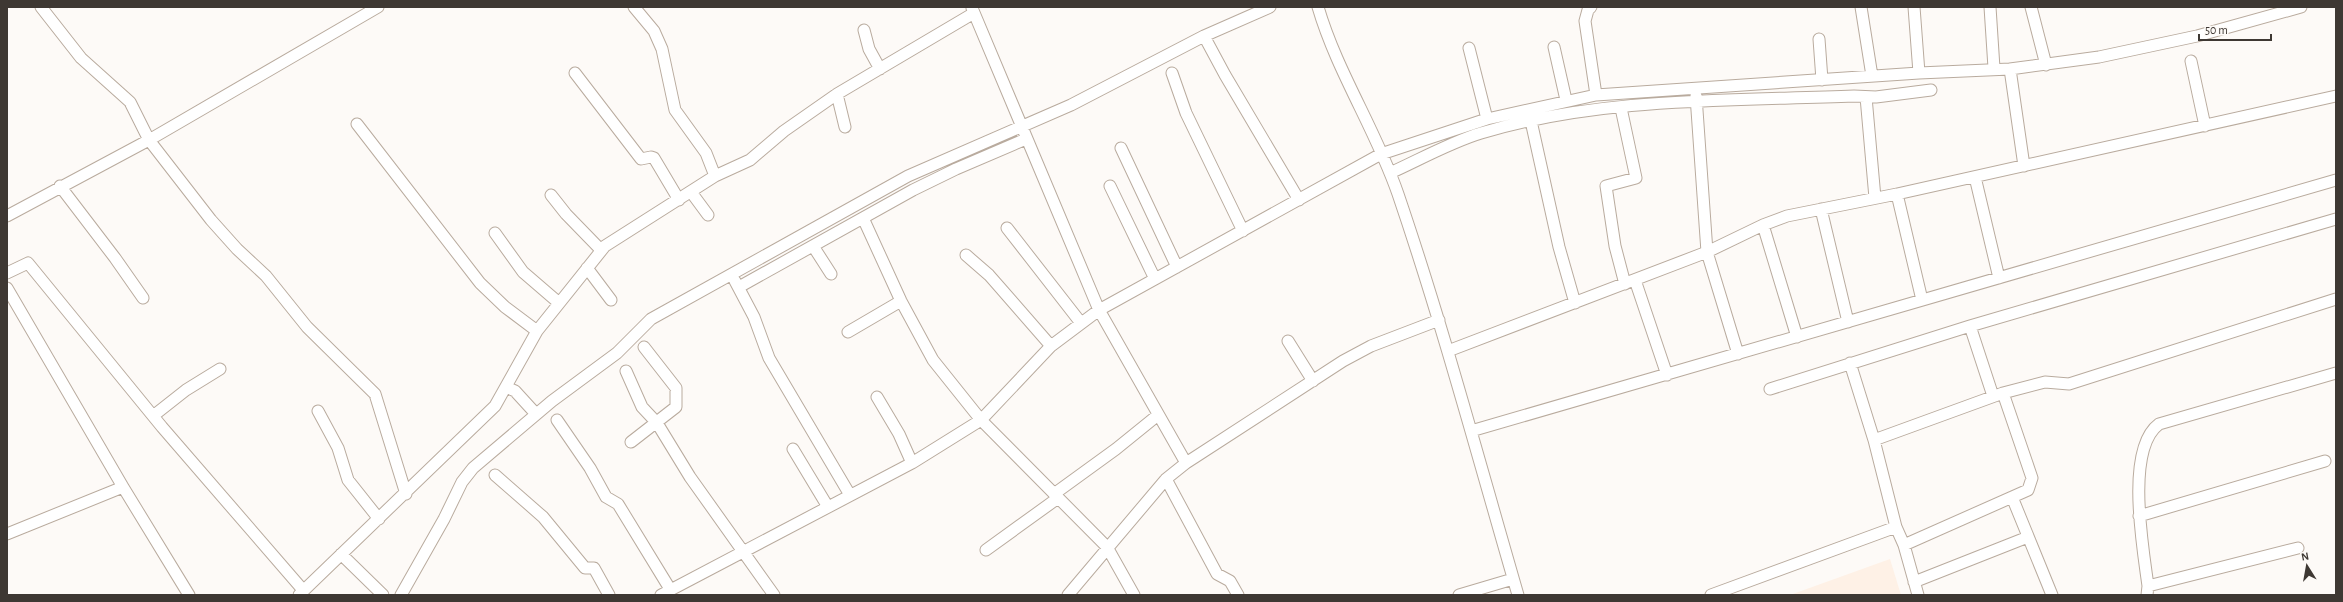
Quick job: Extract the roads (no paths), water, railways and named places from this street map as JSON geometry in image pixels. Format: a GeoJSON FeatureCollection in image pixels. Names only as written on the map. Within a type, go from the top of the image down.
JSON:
{"type":"FeatureCollection","features":[{"type":"Feature","properties":{"kind":"street"},"geometry":{"type":"LineString","coordinates":[[41,7],[82,58],[130,102],[149,140],[211,220],[237,249],[266,276],[307,327],[376,394],[406,494]]}},
{"type":"Feature","properties":{"kind":"street"},"geometry":{"type":"LineString","coordinates":[[7,216],[60,186],[149,140],[378,7]]}},
{"type":"Feature","properties":{"kind":"street"},"geometry":{"type":"LineString","coordinates":[[634,7],[654,31],[662,49],[675,110],[706,153],[716,176]]}},
{"type":"Feature","properties":{"kind":"street"},"geometry":{"type":"LineString","coordinates":[[402,595],[444,520],[462,482],[472,468],[536,414],[617,353],[651,319],[731,276],[908,176],[1021,125],[1070,105],[1204,36],[1270,7]]}},
{"type":"Feature","properties":{"kind":"street"},"geometry":{"type":"LineString","coordinates":[[1589,110],[1591,96],[1584,21],[1588,10],[1591,7]]}},
{"type":"Feature","properties":{"kind":"street"},"geometry":{"type":"LineString","coordinates":[[1861,7],[1872,76]]}},
{"type":"Feature","properties":{"kind":"street"},"geometry":{"type":"LineString","coordinates":[[1914,7],[1919,73]]}},
{"type":"Feature","properties":{"kind":"street"},"geometry":{"type":"LineString","coordinates":[[1990,7],[1994,68]]}},
{"type":"Feature","properties":{"kind":"street"},"geometry":{"type":"LineString","coordinates":[[2031,7],[2046,65]]}},
{"type":"Feature","properties":{"kind":"street"},"geometry":{"type":"LineString","coordinates":[[558,420],[590,468],[606,497],[618,504],[666,592],[743,553],[912,463],[981,420],[1051,346],[1099,310],[1380,154],[1487,119],[1566,100],[1591,96],[1994,68],[2010,69],[2046,65],[2099,57],[2197,36],[2301,7]]}},
{"type":"Feature","properties":{"kind":"street"},"geometry":{"type":"LineString","coordinates":[[1319,8],[1334,52],[1390,173],[1439,320],[1518,595]]}},
{"type":"Feature","properties":{"kind":"street"},"geometry":{"type":"LineString","coordinates":[[7,273],[28,263],[153,416],[301,592],[406,494],[495,406],[537,331],[601,250],[716,176],[750,160],[784,131],[837,94],[880,69],[973,10],[1099,310],[1186,463]]}},
{"type":"Feature","properties":{"kind":"street"},"geometry":{"type":"LineString","coordinates":[[864,30],[870,49],[880,69]]}},
{"type":"Feature","properties":{"kind":"street"},"geometry":{"type":"LineString","coordinates":[[1204,36],[1299,200]]}},
{"type":"Feature","properties":{"kind":"street"},"geometry":{"type":"LineString","coordinates":[[1818,39],[1822,80]]}},
{"type":"Feature","properties":{"kind":"street"},"geometry":{"type":"LineString","coordinates":[[1554,47],[1566,100]]}},
{"type":"Feature","properties":{"kind":"street"},"geometry":{"type":"LineString","coordinates":[[1469,48],[1487,119]]}},
{"type":"Feature","properties":{"kind":"street"},"geometry":{"type":"LineString","coordinates":[[2191,62],[2204,126]]}},
{"type":"Feature","properties":{"kind":"street"},"geometry":{"type":"LineString","coordinates":[[2010,69],[2024,166]]}},
{"type":"Feature","properties":{"kind":"street"},"geometry":{"type":"LineString","coordinates":[[574,73],[641,159],[651,156],[654,158],[679,200]]}},
{"type":"Feature","properties":{"kind":"street"},"geometry":{"type":"LineString","coordinates":[[1172,73],[1186,113],[1243,231]]}},
{"type":"Feature","properties":{"kind":"street"},"geometry":{"type":"LineString","coordinates":[[1696,88],[1707,252],[1738,354]]}},
{"type":"Feature","properties":{"kind":"street"},"geometry":{"type":"LineString","coordinates":[[1390,173],[1480,133],[1531,121],[1589,110],[1697,102],[1866,97],[1931,90]]}},
{"type":"Feature","properties":{"kind":"street"},"geometry":{"type":"LineString","coordinates":[[837,94],[845,128]]}},
{"type":"Feature","properties":{"kind":"street"},"geometry":{"type":"LineString","coordinates":[[1448,351],[1707,252],[1763,225],[1787,216],[1975,177],[2336,96]]}},
{"type":"Feature","properties":{"kind":"street"},"geometry":{"type":"LineString","coordinates":[[1866,97],[1875,198]]}},
{"type":"Feature","properties":{"kind":"street"},"geometry":{"type":"LineString","coordinates":[[1621,108],[1636,178],[1606,186],[1615,246],[1667,375]]}},
{"type":"Feature","properties":{"kind":"street"},"geometry":{"type":"LineString","coordinates":[[1531,121],[1560,247],[1575,303]]}},
{"type":"Feature","properties":{"kind":"street"},"geometry":{"type":"LineString","coordinates":[[357,124],[480,283],[505,307],[537,331]]}},
{"type":"Feature","properties":{"kind":"street"},"geometry":{"type":"LineString","coordinates":[[739,287],[912,190],[956,168],[1026,139]]}},
{"type":"Feature","properties":{"kind":"street"},"geometry":{"type":"LineString","coordinates":[[1121,148],[1178,267]]}},
{"type":"Feature","properties":{"kind":"street"},"geometry":{"type":"LineString","coordinates":[[1975,177],[1999,278]]}},
{"type":"Feature","properties":{"kind":"street"},"geometry":{"type":"LineString","coordinates":[[1471,431],[2336,180]]}},
{"type":"Feature","properties":{"kind":"street"},"geometry":{"type":"LineString","coordinates":[[60,186],[115,258],[143,298]]}},
{"type":"Feature","properties":{"kind":"street"},"geometry":{"type":"LineString","coordinates":[[1110,186],[1155,279]]}},
{"type":"Feature","properties":{"kind":"street"},"geometry":{"type":"LineString","coordinates":[[692,192],[708,215]]}},
{"type":"Feature","properties":{"kind":"street"},"geometry":{"type":"LineString","coordinates":[[1897,194],[1922,300]]}},
{"type":"Feature","properties":{"kind":"street"},"geometry":{"type":"LineString","coordinates":[[551,195],[566,214],[601,250]]}},
{"type":"Feature","properties":{"kind":"street"},"geometry":{"type":"LineString","coordinates":[[1821,209],[1848,322]]}},
{"type":"Feature","properties":{"kind":"street"},"geometry":{"type":"LineString","coordinates":[[863,218],[901,301],[933,360],[981,420],[1107,547],[1134,595]]}},
{"type":"Feature","properties":{"kind":"street"},"geometry":{"type":"LineString","coordinates":[[1770,389],[1970,326],[2336,220]]}},
{"type":"Feature","properties":{"kind":"street"},"geometry":{"type":"LineString","coordinates":[[1763,225],[1797,337]]}},
{"type":"Feature","properties":{"kind":"street"},"geometry":{"type":"LineString","coordinates":[[1007,228],[1081,324]]}},
{"type":"Feature","properties":{"kind":"street"},"geometry":{"type":"LineString","coordinates":[[495,233],[523,272],[559,303]]}},
{"type":"Feature","properties":{"kind":"street"},"geometry":{"type":"LineString","coordinates":[[813,246],[831,274]]}},
{"type":"Feature","properties":{"kind":"street"},"geometry":{"type":"LineString","coordinates":[[966,255],[989,275],[1051,346]]}},
{"type":"Feature","properties":{"kind":"street"},"geometry":{"type":"LineString","coordinates":[[586,268],[611,300]]}},
{"type":"Feature","properties":{"kind":"street"},"geometry":{"type":"LineString","coordinates":[[731,276],[739,287],[754,317],[769,358],[850,495]]}},
{"type":"Feature","properties":{"kind":"street"},"geometry":{"type":"LineString","coordinates":[[7,288],[123,487],[189,595]]}},
{"type":"Feature","properties":{"kind":"street"},"geometry":{"type":"LineString","coordinates":[[1874,440],[1998,394],[2045,382],[2068,384],[2336,298]]}},
{"type":"Feature","properties":{"kind":"street"},"geometry":{"type":"LineString","coordinates":[[848,332],[901,301]]}},
{"type":"Feature","properties":{"kind":"street"},"geometry":{"type":"LineString","coordinates":[[1068,595],[1166,479],[1186,463],[1343,361],[1371,346],[1439,320]]}},
{"type":"Feature","properties":{"kind":"street"},"geometry":{"type":"LineString","coordinates":[[1904,545],[2028,490],[2032,478],[1970,326]]}},
{"type":"Feature","properties":{"kind":"street"},"geometry":{"type":"LineString","coordinates":[[1288,341],[1313,381]]}},
{"type":"Feature","properties":{"kind":"street"},"geometry":{"type":"LineString","coordinates":[[631,442],[676,407],[676,388],[644,347]]}},
{"type":"Feature","properties":{"kind":"street"},"geometry":{"type":"LineString","coordinates":[[1850,363],[1874,440],[1896,527],[1904,545],[1918,595]]}},
{"type":"Feature","properties":{"kind":"street"},"geometry":{"type":"LineString","coordinates":[[153,416],[186,390],[220,369]]}},
{"type":"Feature","properties":{"kind":"street"},"geometry":{"type":"LineString","coordinates":[[626,371],[642,407],[657,423],[690,478],[711,504],[743,553],[774,595]]}},
{"type":"Feature","properties":{"kind":"street"},"geometry":{"type":"LineString","coordinates":[[2298,548],[2148,591],[2139,516],[2140,480],[2144,442],[2159,424],[2336,373]]}},
{"type":"Feature","properties":{"kind":"street"},"geometry":{"type":"LineString","coordinates":[[506,387],[515,391],[536,414]]}},
{"type":"Feature","properties":{"kind":"street"},"geometry":{"type":"LineString","coordinates":[[877,397],[899,434],[912,463]]}},
{"type":"Feature","properties":{"kind":"street"},"geometry":{"type":"LineString","coordinates":[[318,411],[338,448],[348,480],[379,519]]}},
{"type":"Feature","properties":{"kind":"street"},"geometry":{"type":"LineString","coordinates":[[986,550],[1158,415]]}},
{"type":"Feature","properties":{"kind":"street"},"geometry":{"type":"LineString","coordinates":[[793,449],[828,507]]}},
{"type":"Feature","properties":{"kind":"street"},"geometry":{"type":"LineString","coordinates":[[2139,516],[2324,461]]}},
{"type":"Feature","properties":{"kind":"street"},"geometry":{"type":"LineString","coordinates":[[495,475],[543,517],[585,568],[594,568],[609,595]]}},
{"type":"Feature","properties":{"kind":"street"},"geometry":{"type":"LineString","coordinates":[[1166,479],[1217,574],[1230,581],[1238,595]]}},
{"type":"Feature","properties":{"kind":"street"},"geometry":{"type":"LineString","coordinates":[[7,534],[123,487]]}},
{"type":"Feature","properties":{"kind":"street"},"geometry":{"type":"LineString","coordinates":[[2012,497],[2052,595]]}},
{"type":"Feature","properties":{"kind":"street"},"geometry":{"type":"LineString","coordinates":[[1712,595],[1896,527]]}},
{"type":"Feature","properties":{"kind":"street"},"geometry":{"type":"LineString","coordinates":[[1914,582],[2028,537]]}},
{"type":"Feature","properties":{"kind":"street"},"geometry":{"type":"LineString","coordinates":[[341,554],[383,595]]}},
{"type":"Feature","properties":{"kind":"street"},"geometry":{"type":"LineString","coordinates":[[1459,595],[1513,579]]}}]}
